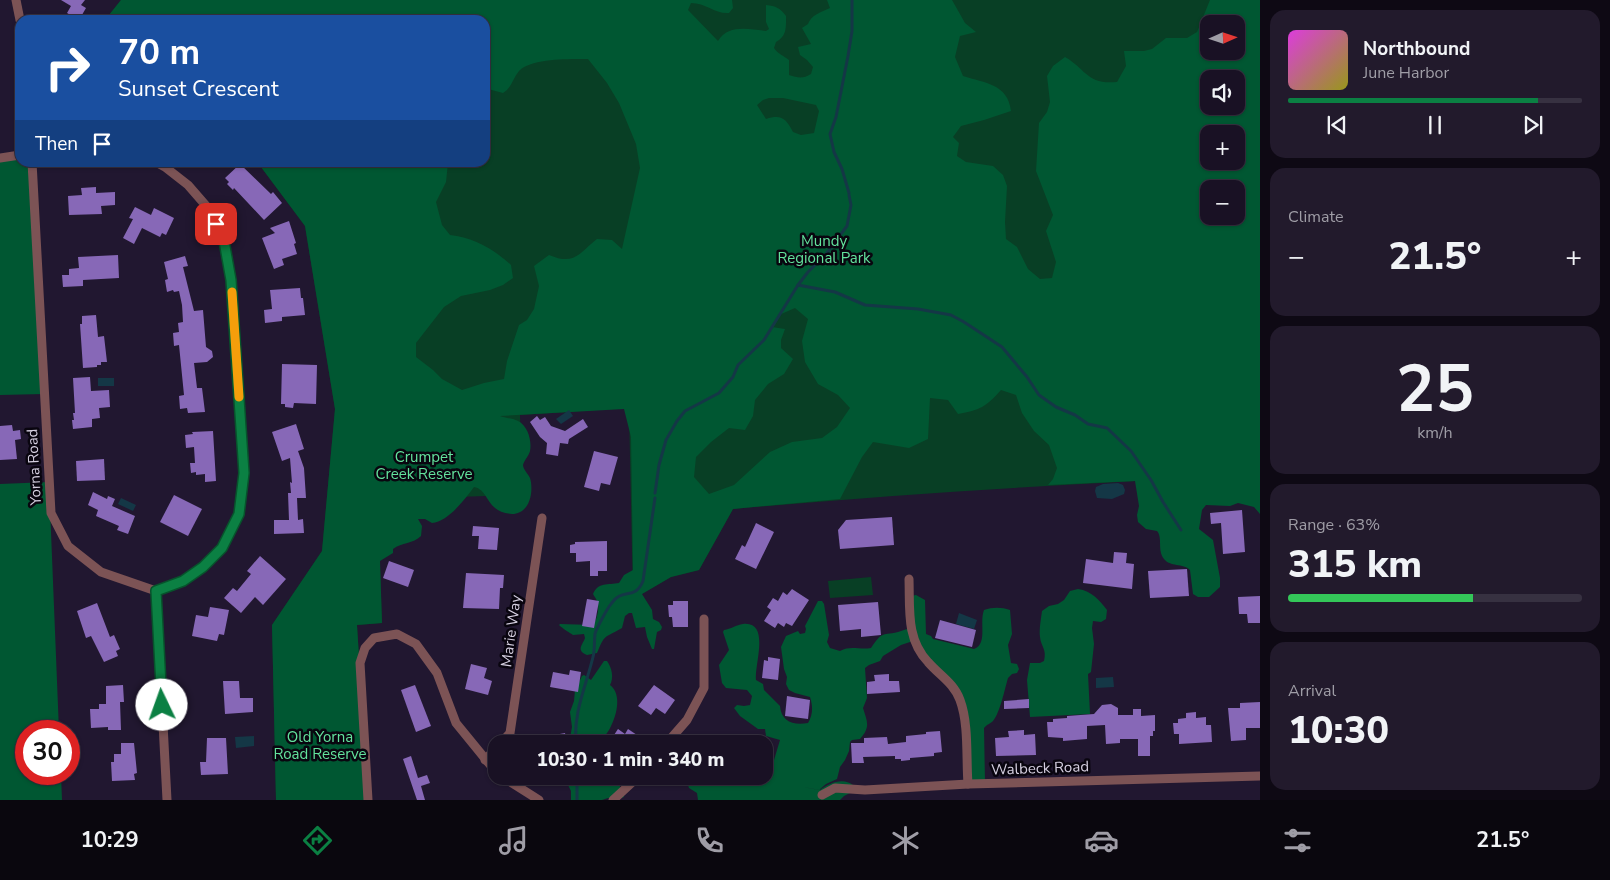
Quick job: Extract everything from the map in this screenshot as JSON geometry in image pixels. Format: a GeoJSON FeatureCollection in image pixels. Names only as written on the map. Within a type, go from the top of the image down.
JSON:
{"type":"FeatureCollection","features":[{"type":"Feature","properties":{"kind":"street"},"geometry":{"type":"LineString","coordinates":[[16,0],[19,15]]}},
{"type":"Feature","properties":{"kind":"street"},"geometry":{"type":"LineString","coordinates":[[0,158],[15,156]]}},
{"type":"Feature","properties":{"kind":"street","name":"Yorna Road"},"geometry":{"type":"LineString","coordinates":[[32,167],[51,513],[68,546],[101,572],[156,591]]}},
{"type":"Feature","properties":{"kind":"street"},"geometry":{"type":"LineString","coordinates":[[165,167],[188,185],[208,208],[224,241],[231,280],[244,473],[239,514],[222,548],[203,567],[183,581],[156,591],[167,800]]}},
{"type":"Feature","properties":{"kind":"street","name":"Marie Way"},"geometry":{"type":"LineString","coordinates":[[508,735],[542,518]]}},
{"type":"Feature","properties":{"kind":"street"},"geometry":{"type":"LineString","coordinates":[[909,579],[911,629],[914,643],[929,663],[949,682],[960,698],[964,717],[968,784]]}},
{"type":"Feature","properties":{"kind":"street"},"geometry":{"type":"LineString","coordinates":[[674,735],[687,720],[704,688],[704,619]]}},
{"type":"Feature","properties":{"kind":"street"},"geometry":{"type":"LineString","coordinates":[[368,800],[360,663],[366,648],[374,638],[397,634],[416,644],[437,673],[456,724],[488,763]]}},
{"type":"Feature","properties":{"kind":"street"},"geometry":{"type":"LineString","coordinates":[[485,760],[488,757]]}},
{"type":"Feature","properties":{"kind":"street","name":"Walbeck Road"},"geometry":{"type":"LineString","coordinates":[[822,795],[835,788],[865,790],[968,784],[1260,776]]}},
{"type":"Feature","properties":{"kind":"street"},"geometry":{"type":"LineString","coordinates":[[515,785],[539,800]]}},
{"type":"Feature","properties":{"kind":"street"},"geometry":{"type":"LineString","coordinates":[[613,800],[629,785]]}},
{"type":"Feature","properties":{"kind":"green space","name":"Mundy Regional Park"},"geometry":{"type":"Polygon","coordinates":[[[121,0],[1260,0],[1260,475],[996,489],[733,509],[699,570],[671,577],[633,599],[629,408],[520,415],[522,485],[514,495],[455,497],[378,512],[382,623],[357,625],[361,689],[276,800],[272,625],[322,551],[335,409],[305,226],[261,167],[490,167],[490,15],[109,15],[121,0]]]}},
{"type":"Feature","properties":{"kind":"green space","name":"Mundy Regional Park"},"geometry":{"type":"Polygon","coordinates":[[[121,0],[732,0],[733,8],[729,13],[719,12],[696,3],[691,3],[688,10],[718,41],[727,32],[733,30],[766,31],[769,29],[766,22],[766,5],[778,8],[786,16],[786,27],[784,34],[776,42],[774,48],[789,60],[789,75],[800,78],[811,74],[813,67],[800,55],[798,47],[811,44],[802,28],[814,16],[830,8],[827,0],[952,0],[965,23],[976,32],[960,36],[955,57],[963,76],[987,83],[1000,90],[1009,102],[1011,111],[961,126],[953,137],[959,143],[957,156],[966,162],[993,166],[1003,175],[1007,186],[1006,239],[1017,247],[1028,269],[1040,279],[1052,278],[1056,262],[1046,231],[1053,215],[1036,171],[1039,123],[1047,112],[1050,102],[1047,76],[1053,66],[1065,57],[1093,79],[1117,82],[1126,66],[1124,51],[1152,49],[1166,38],[1187,38],[1197,32],[1200,25],[1200,60],[1245,60],[1245,15],[1204,15],[1210,0],[1260,0],[1260,514],[1254,507],[1238,503],[1230,506],[1206,505],[1202,510],[1199,529],[1213,540],[1220,587],[1209,597],[1198,597],[1193,594],[1190,570],[1164,559],[1157,531],[1146,529],[1138,522],[1139,506],[1135,481],[1048,485],[1053,479],[1057,468],[1049,445],[1034,431],[1022,413],[1016,395],[1001,390],[982,407],[958,414],[948,400],[930,398],[928,439],[909,448],[873,442],[862,457],[840,499],[733,509],[699,570],[671,577],[642,594],[652,610],[653,619],[659,622],[662,627],[657,632],[654,649],[652,649],[647,637],[645,627],[636,628],[632,613],[629,613],[625,616],[622,628],[606,637],[597,653],[587,655],[581,650],[585,638],[584,634],[573,635],[559,625],[593,625],[598,610],[598,604],[593,594],[595,590],[604,585],[619,583],[624,575],[633,570],[631,437],[624,409],[500,416],[518,421],[524,426],[528,434],[530,451],[523,465],[531,483],[531,495],[527,506],[518,513],[503,512],[492,505],[483,492],[474,487],[456,509],[444,519],[432,523],[425,519],[418,519],[422,526],[421,536],[396,547],[393,549],[393,553],[380,561],[382,623],[357,625],[368,800],[276,800],[272,625],[322,551],[335,409],[305,226],[261,167],[448,167],[446,182],[436,202],[442,225],[450,235],[475,241],[498,254],[511,265],[513,278],[503,285],[490,290],[461,296],[444,307],[416,343],[416,357],[442,379],[462,390],[504,379],[507,361],[519,325],[527,320],[534,309],[539,286],[534,266],[549,255],[565,259],[576,256],[597,239],[612,240],[622,249],[640,168],[636,144],[619,103],[607,83],[588,59],[551,60],[532,64],[519,71],[508,89],[503,93],[490,90],[490,15],[109,15],[121,0]],[[769,98],[757,105],[766,119],[780,117],[786,121],[793,132],[801,135],[814,133],[819,111],[816,105],[783,98],[769,98]],[[795,308],[779,315],[772,327],[785,329],[781,340],[781,348],[793,359],[784,374],[768,384],[755,400],[753,416],[745,430],[729,428],[696,457],[694,477],[709,494],[734,485],[770,452],[792,442],[822,438],[837,427],[850,408],[838,395],[818,384],[805,362],[802,341],[808,319],[795,308]]]}},
{"type":"Feature","properties":{"kind":"green space"},"geometry":{"type":"Polygon","coordinates":[[[15,156],[15,167],[32,167],[44,394],[0,395],[0,158],[15,156]]]}},
{"type":"Feature","properties":{"kind":"green space"},"geometry":{"type":"Polygon","coordinates":[[[49,482],[59,720],[15,720],[15,785],[61,785],[62,800],[0,800],[0,484],[49,482]]]}},
{"type":"Feature","properties":{"kind":"green space"},"geometry":{"type":"Polygon","coordinates":[[[871,577],[873,595],[830,598],[828,581],[871,577]]]}},
{"type":"Feature","properties":{"kind":"green space"},"geometry":{"type":"Polygon","coordinates":[[[1078,589],[1098,599],[1107,610],[1106,619],[1101,622],[1093,621],[1094,644],[1091,672],[1088,674],[1090,714],[1030,717],[1027,680],[1030,663],[1040,663],[1044,661],[1045,657],[1040,634],[1042,611],[1064,600],[1070,591],[1078,589]]]}},
{"type":"Feature","properties":{"kind":"green space"},"geometry":{"type":"Polygon","coordinates":[[[916,595],[925,600],[926,634],[933,639],[974,649],[981,643],[984,610],[1003,608],[1010,610],[1012,634],[1008,645],[1011,663],[1017,664],[1019,669],[1017,673],[1012,674],[1008,678],[996,717],[984,728],[985,782],[969,783],[961,697],[915,642],[911,596],[916,595]]]}},
{"type":"Feature","properties":{"kind":"green space"},"geometry":{"type":"Polygon","coordinates":[[[818,601],[822,601],[829,635],[827,642],[830,648],[840,651],[848,648],[871,648],[882,635],[910,628],[913,641],[901,645],[883,656],[880,661],[865,668],[867,698],[863,708],[867,724],[866,731],[860,739],[850,742],[849,751],[840,767],[837,779],[819,790],[832,783],[845,781],[853,785],[852,792],[840,800],[698,800],[697,793],[689,788],[688,785],[773,785],[773,761],[780,740],[773,738],[773,735],[766,735],[765,729],[758,729],[740,716],[734,708],[737,705],[750,705],[752,696],[747,690],[726,688],[722,683],[719,665],[729,650],[724,630],[743,624],[752,625],[757,629],[759,645],[756,680],[763,684],[764,690],[780,706],[785,719],[797,724],[808,723],[811,717],[812,704],[810,697],[789,690],[786,684],[787,677],[781,647],[786,636],[798,631],[800,634],[805,633],[805,626],[818,601]]]}},
{"type":"Feature","properties":{"kind":"green space"},"geometry":{"type":"Polygon","coordinates":[[[604,661],[607,661],[612,676],[610,685],[614,689],[617,700],[616,713],[612,725],[606,735],[571,735],[572,727],[570,712],[575,690],[582,676],[584,675],[591,680],[604,661]]]}},
{"type":"Feature","properties":{"kind":"green space"},"geometry":{"type":"Polygon","coordinates":[[[568,785],[619,785],[624,793],[624,797],[602,800],[571,800],[571,791],[568,785]]]}},
{"type":"Feature","properties":{"kind":"water"},"geometry":{"type":"Polygon","coordinates":[[[98,378],[114,378],[114,386],[98,386],[98,378]]]}},
{"type":"Feature","properties":{"kind":"water"},"geometry":{"type":"Polygon","coordinates":[[[569,410],[573,416],[561,424],[556,419],[569,410]]]}},
{"type":"Feature","properties":{"kind":"water"},"geometry":{"type":"Polygon","coordinates":[[[1118,483],[1123,485],[1124,494],[1112,499],[1097,498],[1096,487],[1103,484],[1118,483]]]}},
{"type":"Feature","properties":{"kind":"water"},"geometry":{"type":"Polygon","coordinates":[[[121,498],[136,505],[133,511],[118,504],[121,498]]]}},
{"type":"Feature","properties":{"kind":"water"},"geometry":{"type":"Polygon","coordinates":[[[959,613],[977,620],[974,629],[956,624],[959,613]]]}},
{"type":"Feature","properties":{"kind":"water"},"geometry":{"type":"Polygon","coordinates":[[[1113,677],[1114,687],[1096,688],[1096,678],[1113,677]]]}},
{"type":"Feature","properties":{"kind":"water"},"geometry":{"type":"Polygon","coordinates":[[[254,736],[254,746],[236,748],[235,737],[254,736]]]}},
{"type":"Feature","properties":{"kind":"building"},"geometry":{"type":"Polygon","coordinates":[[[61,0],[85,0],[81,5],[86,8],[82,15],[70,15],[67,13],[71,6],[61,0]]]}},
{"type":"Feature","properties":{"kind":"building"},"geometry":{"type":"Polygon","coordinates":[[[237,167],[243,167],[271,194],[273,192],[282,203],[264,220],[234,188],[233,190],[227,184],[229,182],[225,178],[237,167]]]}},
{"type":"Feature","properties":{"kind":"building"},"geometry":{"type":"Polygon","coordinates":[[[96,187],[96,193],[115,192],[115,205],[101,206],[102,214],[69,215],[68,196],[82,195],[81,188],[96,187]]]}},
{"type":"Feature","properties":{"kind":"building"},"geometry":{"type":"Polygon","coordinates":[[[135,207],[151,215],[154,208],[174,218],[166,235],[162,233],[160,237],[142,228],[134,244],[123,238],[133,219],[129,218],[135,207]]]}},
{"type":"Feature","properties":{"kind":"building"},"geometry":{"type":"Polygon","coordinates":[[[289,221],[296,243],[294,244],[297,254],[282,259],[284,265],[274,269],[262,238],[275,233],[270,228],[289,221]]]}},
{"type":"Feature","properties":{"kind":"building"},"geometry":{"type":"Polygon","coordinates":[[[118,255],[119,278],[83,280],[83,286],[63,287],[62,275],[69,275],[69,269],[79,268],[78,257],[118,255]]]}},
{"type":"Feature","properties":{"kind":"building"},"geometry":{"type":"Polygon","coordinates":[[[185,256],[188,266],[183,267],[194,311],[203,310],[206,347],[212,351],[213,357],[207,362],[194,363],[197,388],[202,388],[205,412],[188,413],[187,408],[180,409],[179,396],[184,395],[179,345],[174,346],[173,333],[179,332],[178,323],[183,322],[182,305],[179,291],[167,292],[165,280],[168,279],[164,262],[185,256]]]}},
{"type":"Feature","properties":{"kind":"building"},"geometry":{"type":"Polygon","coordinates":[[[300,288],[305,315],[282,317],[282,321],[265,323],[264,310],[272,309],[270,290],[300,288]]]}},
{"type":"Feature","properties":{"kind":"building"},"geometry":{"type":"Polygon","coordinates":[[[96,315],[98,337],[104,336],[107,362],[101,362],[101,365],[97,365],[97,367],[83,368],[80,324],[82,324],[82,316],[96,315]]]}},
{"type":"Feature","properties":{"kind":"building"},"geometry":{"type":"Polygon","coordinates":[[[282,364],[317,365],[316,404],[294,403],[293,408],[285,407],[285,404],[281,404],[282,364]]]}},
{"type":"Feature","properties":{"kind":"building"},"geometry":{"type":"Polygon","coordinates":[[[90,377],[91,391],[109,390],[110,407],[99,408],[100,418],[92,419],[92,427],[73,429],[72,420],[74,420],[73,413],[75,413],[73,378],[90,377]]]}},
{"type":"Feature","properties":{"kind":"building"},"geometry":{"type":"Polygon","coordinates":[[[537,416],[540,420],[545,417],[551,426],[565,431],[583,419],[588,427],[569,439],[568,444],[560,443],[558,456],[546,454],[547,443],[540,437],[530,422],[537,416]]]}},
{"type":"Feature","properties":{"kind":"building"},"geometry":{"type":"Polygon","coordinates":[[[296,424],[304,449],[298,451],[304,468],[306,498],[297,498],[298,520],[303,519],[304,533],[274,534],[274,520],[289,520],[288,493],[291,493],[290,482],[292,483],[290,458],[282,461],[272,432],[296,424]]]}},
{"type":"Feature","properties":{"kind":"building"},"geometry":{"type":"Polygon","coordinates":[[[12,425],[13,431],[20,430],[21,439],[15,440],[17,459],[0,460],[0,426],[12,425]]]}},
{"type":"Feature","properties":{"kind":"building"},"geometry":{"type":"Polygon","coordinates":[[[213,431],[216,481],[205,482],[205,474],[196,475],[196,472],[191,473],[190,463],[195,463],[194,447],[186,448],[185,435],[193,434],[192,432],[213,431]]]}},
{"type":"Feature","properties":{"kind":"building"},"geometry":{"type":"Polygon","coordinates":[[[594,451],[618,457],[610,485],[601,483],[599,491],[584,487],[594,451]]]}},
{"type":"Feature","properties":{"kind":"building"},"geometry":{"type":"Polygon","coordinates":[[[104,459],[105,480],[77,481],[76,461],[104,459]]]}},
{"type":"Feature","properties":{"kind":"building"},"geometry":{"type":"Polygon","coordinates":[[[93,492],[107,499],[108,496],[115,499],[112,506],[135,516],[128,534],[117,530],[119,526],[96,516],[98,510],[88,505],[93,492]]]}},
{"type":"Feature","properties":{"kind":"building"},"geometry":{"type":"Polygon","coordinates":[[[174,495],[202,509],[188,536],[160,522],[174,495]]]}},
{"type":"Feature","properties":{"kind":"building"},"geometry":{"type":"Polygon","coordinates":[[[1242,510],[1245,552],[1223,554],[1221,523],[1211,524],[1210,513],[1242,510]]]}},
{"type":"Feature","properties":{"kind":"building"},"geometry":{"type":"Polygon","coordinates":[[[892,517],[894,545],[840,549],[838,530],[846,520],[892,517]]]}},
{"type":"Feature","properties":{"kind":"building"},"geometry":{"type":"Polygon","coordinates":[[[756,523],[774,532],[756,569],[735,559],[742,545],[745,547],[756,523]]]}},
{"type":"Feature","properties":{"kind":"building"},"geometry":{"type":"Polygon","coordinates":[[[473,526],[499,528],[497,550],[478,549],[479,536],[472,536],[473,526]]]}},
{"type":"Feature","properties":{"kind":"building"},"geometry":{"type":"Polygon","coordinates":[[[607,541],[607,571],[598,571],[598,576],[590,576],[590,561],[576,562],[576,553],[570,553],[570,545],[575,544],[575,542],[607,541]]]}},
{"type":"Feature","properties":{"kind":"building"},"geometry":{"type":"Polygon","coordinates":[[[1114,552],[1127,553],[1126,563],[1134,564],[1132,589],[1083,583],[1086,559],[1113,563],[1114,552]]]}},
{"type":"Feature","properties":{"kind":"building"},"geometry":{"type":"Polygon","coordinates":[[[260,556],[286,579],[263,605],[255,597],[241,613],[224,598],[233,588],[237,591],[251,574],[247,571],[260,556]]]}},
{"type":"Feature","properties":{"kind":"building"},"geometry":{"type":"Polygon","coordinates":[[[389,561],[414,570],[408,587],[383,578],[389,561]]]}},
{"type":"Feature","properties":{"kind":"building"},"geometry":{"type":"Polygon","coordinates":[[[1187,569],[1189,596],[1150,598],[1148,571],[1187,569]]]}},
{"type":"Feature","properties":{"kind":"building"},"geometry":{"type":"Polygon","coordinates":[[[466,573],[504,575],[503,588],[500,588],[499,609],[463,608],[466,573]]]}},
{"type":"Feature","properties":{"kind":"building"},"geometry":{"type":"Polygon","coordinates":[[[792,589],[809,600],[792,626],[786,623],[784,627],[778,623],[775,628],[764,621],[771,610],[767,607],[773,598],[778,601],[783,592],[787,595],[792,589]]]}},
{"type":"Feature","properties":{"kind":"building"},"geometry":{"type":"Polygon","coordinates":[[[1260,596],[1260,623],[1248,623],[1247,614],[1239,614],[1238,597],[1260,596]]]}},
{"type":"Feature","properties":{"kind":"building"},"geometry":{"type":"Polygon","coordinates":[[[587,599],[599,601],[594,628],[582,626],[587,599]]]}},
{"type":"Feature","properties":{"kind":"building"},"geometry":{"type":"Polygon","coordinates":[[[673,601],[688,601],[688,627],[673,627],[672,617],[669,617],[668,605],[673,605],[673,601]]]}},
{"type":"Feature","properties":{"kind":"building"},"geometry":{"type":"Polygon","coordinates":[[[878,602],[881,635],[861,637],[861,629],[840,631],[838,605],[878,602]]]}},
{"type":"Feature","properties":{"kind":"building"},"geometry":{"type":"Polygon","coordinates":[[[97,603],[110,637],[114,635],[120,649],[116,651],[118,656],[104,662],[91,636],[86,638],[77,611],[97,603]]]}},
{"type":"Feature","properties":{"kind":"building"},"geometry":{"type":"Polygon","coordinates":[[[210,607],[229,610],[224,635],[219,634],[217,641],[192,636],[196,615],[208,617],[210,607]]]}},
{"type":"Feature","properties":{"kind":"building"},"geometry":{"type":"Polygon","coordinates":[[[940,620],[976,630],[972,647],[935,638],[940,620]]]}},
{"type":"Feature","properties":{"kind":"building"},"geometry":{"type":"Polygon","coordinates":[[[768,657],[780,659],[778,680],[762,678],[764,660],[768,661],[768,657]]]}},
{"type":"Feature","properties":{"kind":"building"},"geometry":{"type":"Polygon","coordinates":[[[471,664],[487,668],[484,678],[492,681],[488,695],[465,689],[471,664]]]}},
{"type":"Feature","properties":{"kind":"building"},"geometry":{"type":"Polygon","coordinates":[[[570,670],[581,672],[578,692],[550,687],[553,672],[569,675],[570,670]]]}},
{"type":"Feature","properties":{"kind":"building"},"geometry":{"type":"Polygon","coordinates":[[[889,674],[889,681],[899,681],[900,692],[867,694],[867,682],[875,681],[874,675],[889,674]]]}},
{"type":"Feature","properties":{"kind":"building"},"geometry":{"type":"Polygon","coordinates":[[[223,681],[239,681],[240,698],[253,698],[253,712],[225,714],[223,681]]]}},
{"type":"Feature","properties":{"kind":"building"},"geometry":{"type":"Polygon","coordinates":[[[123,685],[124,702],[120,702],[121,730],[108,730],[108,727],[91,728],[90,709],[99,709],[99,704],[106,704],[106,686],[123,685]]]}},
{"type":"Feature","properties":{"kind":"building"},"geometry":{"type":"Polygon","coordinates":[[[415,685],[431,726],[416,732],[401,690],[415,685]]]}},
{"type":"Feature","properties":{"kind":"building"},"geometry":{"type":"Polygon","coordinates":[[[654,685],[675,700],[665,714],[656,708],[651,715],[638,706],[654,685]]]}},
{"type":"Feature","properties":{"kind":"building"},"geometry":{"type":"Polygon","coordinates":[[[787,696],[810,700],[808,719],[785,716],[787,696]]]}},
{"type":"Feature","properties":{"kind":"building"},"geometry":{"type":"Polygon","coordinates":[[[1029,699],[1029,708],[1004,709],[1004,701],[1029,699]]]}},
{"type":"Feature","properties":{"kind":"building"},"geometry":{"type":"Polygon","coordinates":[[[1260,702],[1260,728],[1246,728],[1246,740],[1231,741],[1228,708],[1240,708],[1240,703],[1260,702]]]}},
{"type":"Feature","properties":{"kind":"building"},"geometry":{"type":"Polygon","coordinates":[[[1111,704],[1118,708],[1118,715],[1133,715],[1133,709],[1141,709],[1141,716],[1155,715],[1155,731],[1153,731],[1153,736],[1150,736],[1150,756],[1138,756],[1138,739],[1120,739],[1120,743],[1106,744],[1105,725],[1087,726],[1087,739],[1063,741],[1063,738],[1048,737],[1047,722],[1053,722],[1053,719],[1067,718],[1067,716],[1094,714],[1102,705],[1111,704]]]}},
{"type":"Feature","properties":{"kind":"building"},"geometry":{"type":"Polygon","coordinates":[[[1196,712],[1196,718],[1206,717],[1206,725],[1211,725],[1212,742],[1179,744],[1179,734],[1174,734],[1173,723],[1178,723],[1178,719],[1186,718],[1186,713],[1196,712]]]}},
{"type":"Feature","properties":{"kind":"building"},"geometry":{"type":"Polygon","coordinates":[[[618,729],[625,734],[628,729],[637,735],[614,735],[618,729]]]}},
{"type":"Feature","properties":{"kind":"building"},"geometry":{"type":"Polygon","coordinates":[[[1024,730],[1024,735],[1035,734],[1036,755],[996,756],[995,738],[1009,737],[1008,731],[1024,730]]]}},
{"type":"Feature","properties":{"kind":"building"},"geometry":{"type":"Polygon","coordinates":[[[940,731],[942,752],[934,753],[934,756],[910,758],[910,760],[901,761],[901,759],[895,759],[895,756],[863,757],[864,763],[852,763],[851,743],[864,743],[864,738],[887,737],[888,744],[906,742],[906,736],[940,731]]]}},
{"type":"Feature","properties":{"kind":"building"},"geometry":{"type":"Polygon","coordinates":[[[207,738],[226,738],[228,774],[201,775],[200,762],[206,762],[207,738]]]}},
{"type":"Feature","properties":{"kind":"building"},"geometry":{"type":"Polygon","coordinates":[[[121,743],[134,743],[137,773],[134,774],[135,780],[112,781],[111,762],[114,762],[114,754],[121,754],[121,743]]]}},
{"type":"Feature","properties":{"kind":"building"},"geometry":{"type":"Polygon","coordinates":[[[411,756],[418,778],[427,775],[430,783],[421,786],[425,800],[417,800],[403,759],[411,756]]]}},
{"type":"Feature","properties":{"kind":"waterway"},"geometry":{"type":"LineString","coordinates":[[849,193],[842,169],[834,152],[830,134],[836,117],[848,56],[852,31],[852,0]]}},
{"type":"Feature","properties":{"kind":"waterway"},"geometry":{"type":"LineString","coordinates":[[655,493],[659,465],[666,440],[677,421],[685,411],[719,393],[733,377],[738,365],[764,340],[798,285],[826,254],[847,226],[851,205],[849,195]]}},
{"type":"Feature","properties":{"kind":"waterway"},"geometry":{"type":"LineString","coordinates":[[798,285],[835,292],[865,305],[918,309],[951,315],[964,322],[1002,347],[1039,395],[1056,407],[1075,415],[1088,424],[1107,428],[1131,451],[1181,530]]}},
{"type":"Feature","properties":{"kind":"waterway"},"geometry":{"type":"LineString","coordinates":[[576,735],[578,710],[594,654],[595,637],[599,624],[615,599],[636,591],[643,581],[655,498]]}},
{"type":"Feature","properties":{"kind":"waterway"},"geometry":{"type":"LineString","coordinates":[[577,785],[577,800]]}},
{"type":"Feature","properties":{"kind":"slow traffic"},"geometry":{"type":"LineString","coordinates":[[232,292],[239,397]]}},
{"type":"Feature","properties":{"kind":"route"},"geometry":{"type":"LineString","coordinates":[[162,705],[156,591],[183,581],[203,567],[222,548],[239,514],[244,473],[231,280],[224,241],[216,224]]}},
{"type":"Feature","properties":{"kind":"park label","name":"Crumpet Creek Reserve"},"geometry":{"type":"Point","coordinates":[424,466]}},
{"type":"Feature","properties":{"kind":"park label","name":"Old Yorna Road Reserve"},"geometry":{"type":"Point","coordinates":[320,746]}}]}
